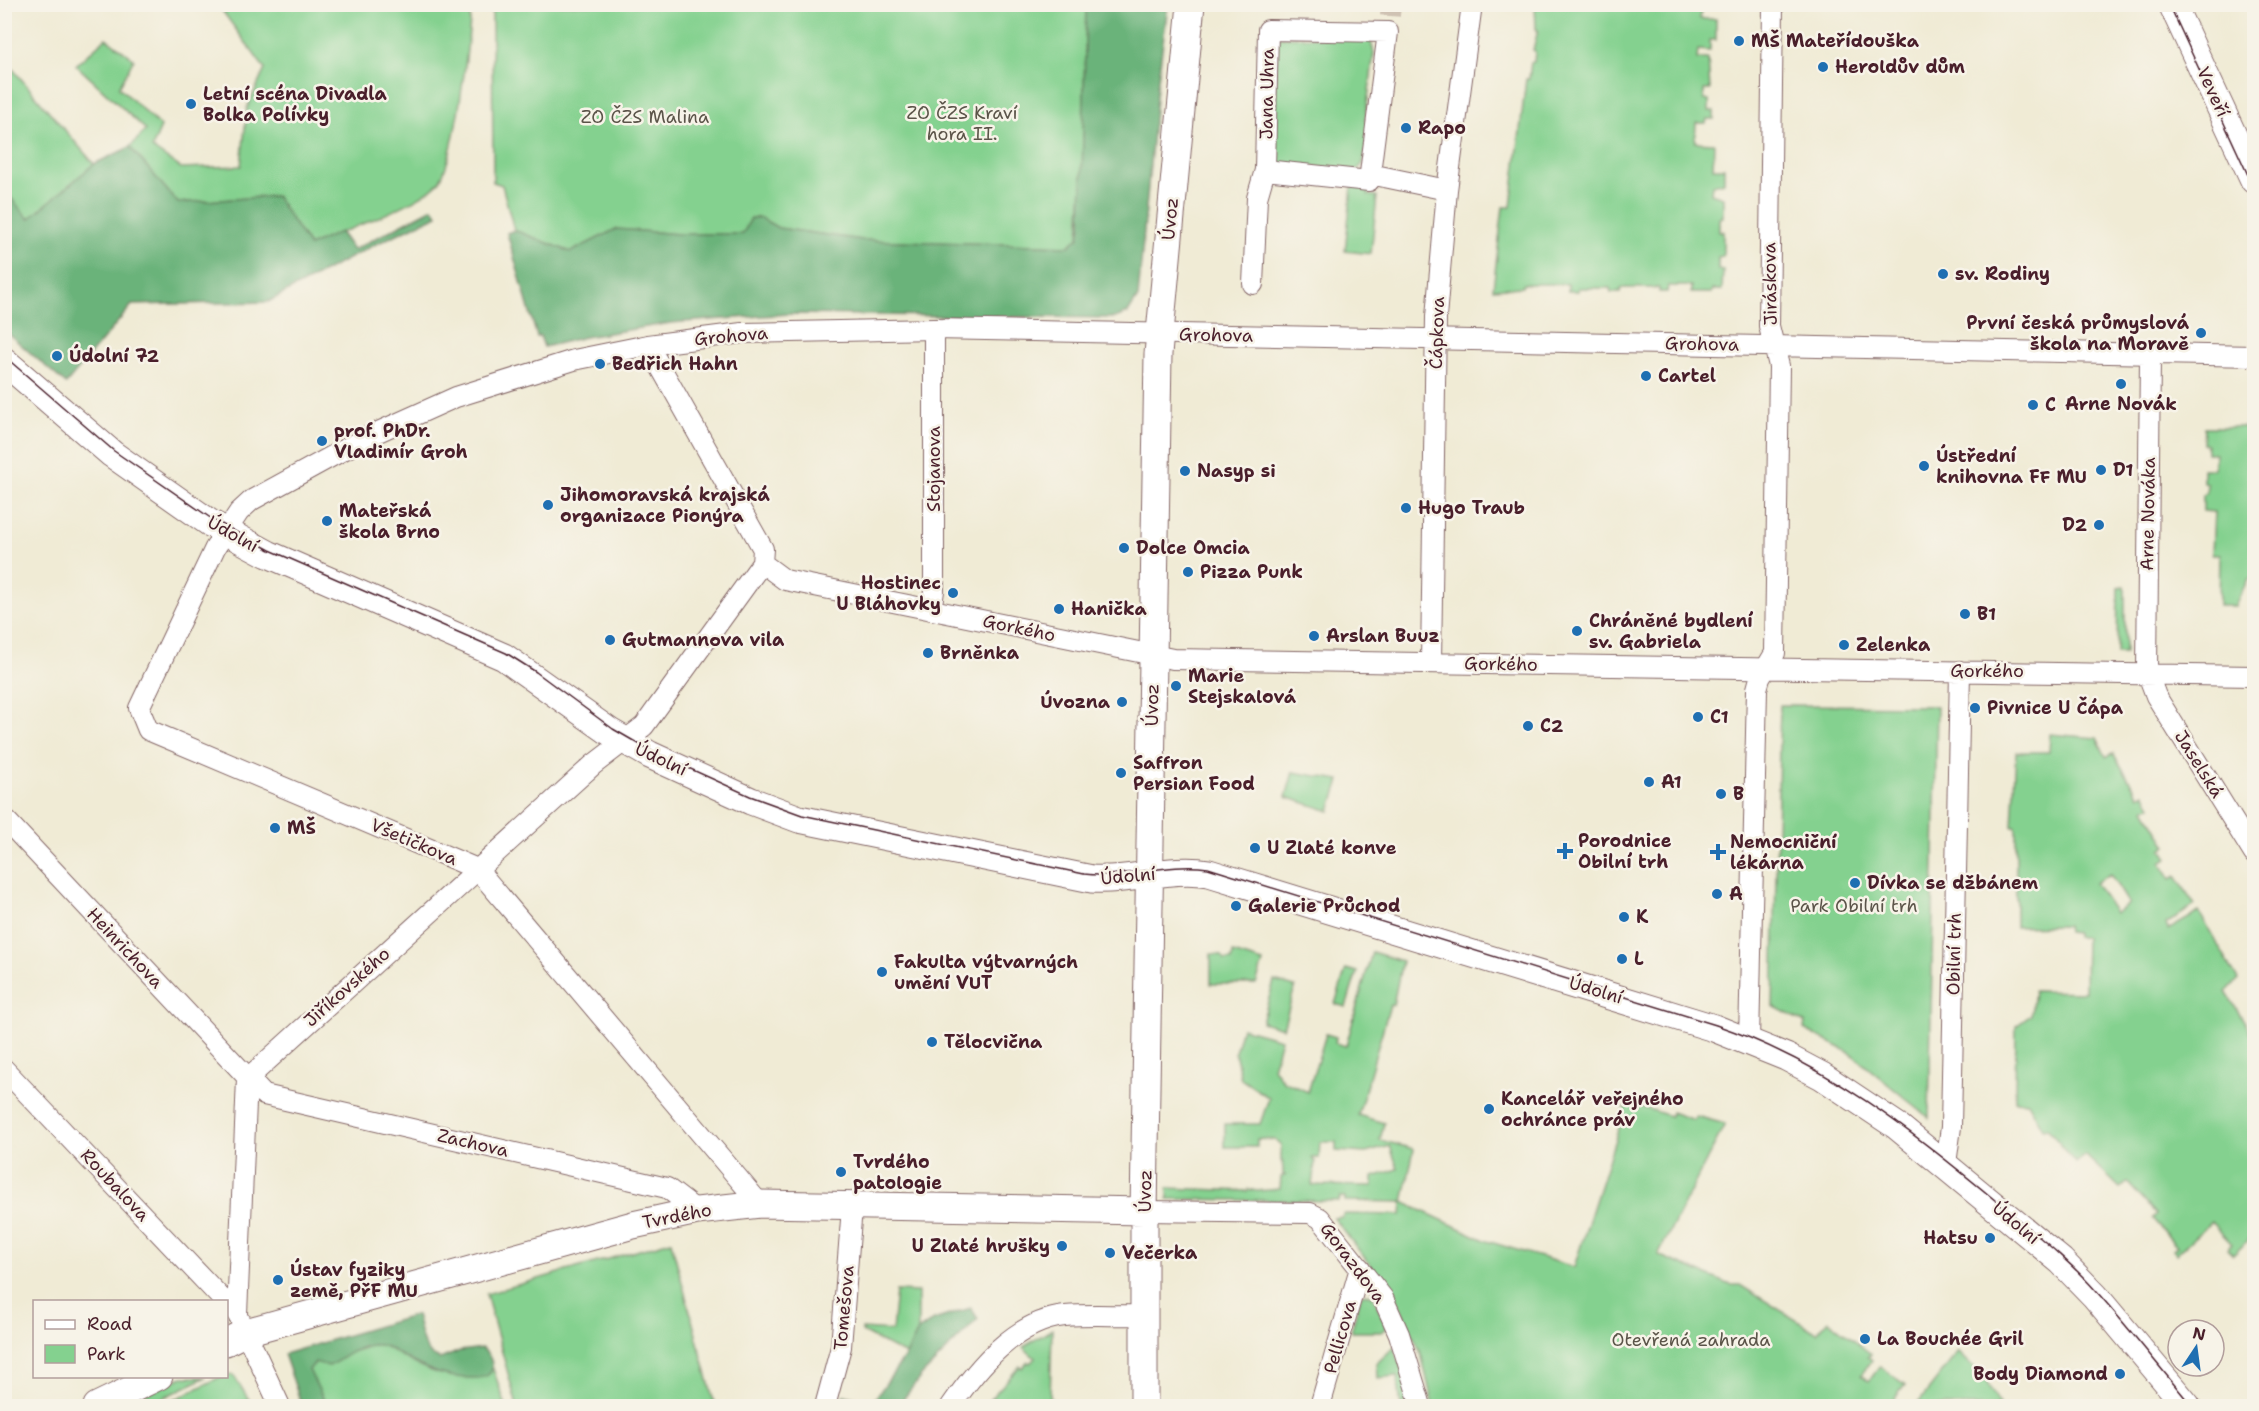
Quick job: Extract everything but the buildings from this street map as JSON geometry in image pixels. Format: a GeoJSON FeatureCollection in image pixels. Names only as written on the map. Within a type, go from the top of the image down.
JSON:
{"type":"FeatureCollection","features":[{"type":"Feature","properties":{"kind":"street","name":"Úvoz"},"geometry":{"type":"LineString","coordinates":[[1144,1407],[1144,1211],[1159,333],[1191,4]]}},
{"type":"Feature","properties":{"kind":"street","name":"Čápkova"},"geometry":{"type":"LineString","coordinates":[[1431,663],[1436,340],[1447,190],[1472,4]]}},
{"type":"Feature","properties":{"kind":"street","name":"Jiráskova"},"geometry":{"type":"LineString","coordinates":[[1767,667],[1775,653],[1779,366],[1769,326],[1773,4]]}},
{"type":"Feature","properties":{"kind":"street","name":"Veveří"},"geometry":{"type":"LineString","coordinates":[[2172,4],[2254,180]]}},
{"type":"Feature","properties":{"kind":"street","name":"Jana Uhra"},"geometry":{"type":"LineString","coordinates":[[1253,284],[1257,198],[1265,170],[1268,30],[1389,24],[1370,174]]}},
{"type":"Feature","properties":{"kind":"street"},"geometry":{"type":"LineString","coordinates":[[1265,170],[1369,181],[1370,174],[1447,190]]}},
{"type":"Feature","properties":{"kind":"street","name":"Grohova"},"geometry":{"type":"LineString","coordinates":[[226,532],[239,512],[252,500],[367,437],[446,402],[574,360],[648,345],[742,333],[934,329],[2254,357]]}},
{"type":"Feature","properties":{"kind":"street","name":"Stojanova"},"geometry":{"type":"LineString","coordinates":[[930,610],[934,591],[934,329]]}},
{"type":"Feature","properties":{"kind":"street"},"geometry":{"type":"LineString","coordinates":[[648,345],[763,549],[762,563]]}},
{"type":"Feature","properties":{"kind":"street","name":"Arne Nováka"},"geometry":{"type":"LineString","coordinates":[[2147,672],[2150,356]]}},
{"type":"Feature","properties":{"kind":"street","name":"Údolní"},"geometry":{"type":"LineString","coordinates":[[4,361],[112,454],[226,532],[268,554],[504,657],[624,741],[751,801],[799,819],[1081,878],[1103,880],[1185,871],[1223,876],[1645,1006],[1749,1041],[1814,1071],[1856,1096],[1946,1164],[2087,1286],[2187,1407]]}},
{"type":"Feature","properties":{"kind":"street","name":"Všetičkova"},"geometry":{"type":"LineString","coordinates":[[226,532],[215,548],[139,708],[148,730],[477,868],[760,1204]]}},
{"type":"Feature","properties":{"kind":"street","name":"Gorkého"},"geometry":{"type":"LineString","coordinates":[[762,563],[785,579],[1173,659],[1767,667],[1960,672],[2147,672],[2254,676]]}},
{"type":"Feature","properties":{"kind":"street","name":"Jiříkovského"},"geometry":{"type":"LineString","coordinates":[[247,1078],[593,765],[644,726],[762,563]]}},
{"type":"Feature","properties":{"kind":"street"},"geometry":{"type":"LineString","coordinates":[[1749,1041],[1757,689],[1767,667]]}},
{"type":"Feature","properties":{"kind":"street","name":"Obilní trh"},"geometry":{"type":"LineString","coordinates":[[1946,1164],[1951,1127],[1960,672]]}},
{"type":"Feature","properties":{"kind":"street","name":"Jaselská"},"geometry":{"type":"LineString","coordinates":[[2147,672],[2156,696],[2254,854]]}},
{"type":"Feature","properties":{"kind":"street","name":"Heinrichova"},"geometry":{"type":"LineString","coordinates":[[4,818],[247,1078]]}},
{"type":"Feature","properties":{"kind":"street","name":"Roubalova"},"geometry":{"type":"LineString","coordinates":[[4,1069],[215,1300]]}},
{"type":"Feature","properties":{"kind":"street"},"geometry":{"type":"LineString","coordinates":[[247,1078],[232,1319],[280,1407]]}},
{"type":"Feature","properties":{"kind":"street","name":"Zachova"},"geometry":{"type":"LineString","coordinates":[[247,1078],[264,1095],[667,1188],[697,1211]]}},
{"type":"Feature","properties":{"kind":"street","name":"Tvrdého"},"geometry":{"type":"LineString","coordinates":[[232,1319],[697,1211],[760,1204],[1144,1211]]}},
{"type":"Feature","properties":{"kind":"street","name":"Tomešova"},"geometry":{"type":"LineString","coordinates":[[825,1407],[841,1347],[852,1207]]}},
{"type":"Feature","properties":{"kind":"street","name":"Gorazdova"},"geometry":{"type":"LineString","coordinates":[[1144,1211],[1310,1214],[1320,1218],[1383,1298],[1399,1334],[1421,1407]]}},
{"type":"Feature","properties":{"kind":"street","name":"Pellicova"},"geometry":{"type":"LineString","coordinates":[[1320,1407],[1360,1268]]}},
{"type":"Feature","properties":{"kind":"street"},"geometry":{"type":"LineString","coordinates":[[951,1407],[974,1373],[997,1349],[1044,1321],[1063,1317],[1144,1315]]}},
{"type":"Feature","properties":{"kind":"street"},"geometry":{"type":"LineString","coordinates":[[97,1407],[157,1378]]}},
{"type":"Feature","properties":{"kind":"green space"},"geometry":{"type":"Polygon","coordinates":[[[218,5],[471,5],[465,70],[455,128],[444,173],[437,184],[426,193],[395,210],[309,246],[276,196],[178,203],[130,147],[146,130],[76,65],[106,38],[134,59],[119,87],[161,127],[152,148],[181,168],[241,166],[247,108],[265,69],[218,5]]]}},
{"type":"Feature","properties":{"kind":"green space"},"geometry":{"type":"Polygon","coordinates":[[[492,5],[1086,5],[1079,237],[1069,246],[862,240],[778,228],[761,218],[751,218],[743,234],[679,234],[616,229],[571,252],[514,230],[502,185],[493,182],[492,5]]]}},
{"type":"Feature","properties":{"kind":"green space"},"geometry":{"type":"Polygon","coordinates":[[[1086,5],[1168,5],[1157,87],[1138,297],[1128,313],[1115,318],[789,314],[671,323],[585,337],[544,347],[540,336],[537,337],[507,233],[514,230],[571,252],[616,229],[679,234],[743,234],[751,218],[761,218],[778,228],[862,240],[1069,246],[1079,237],[1081,225],[1086,5]]]}},
{"type":"Feature","properties":{"kind":"green space"},"geometry":{"type":"Polygon","coordinates":[[[1535,5],[1711,5],[1711,7],[1701,7],[1700,19],[1716,19],[1716,40],[1710,40],[1710,51],[1698,50],[1697,59],[1708,59],[1710,90],[1704,90],[1704,100],[1709,101],[1709,111],[1714,111],[1714,119],[1707,119],[1706,123],[1696,123],[1695,142],[1714,143],[1713,168],[1724,168],[1724,182],[1712,185],[1711,193],[1723,197],[1723,217],[1719,218],[1719,231],[1723,231],[1723,256],[1718,257],[1718,270],[1723,271],[1722,290],[1712,290],[1711,293],[1691,293],[1691,286],[1668,286],[1667,292],[1659,292],[1659,288],[1621,288],[1620,292],[1611,292],[1610,288],[1578,288],[1578,291],[1568,291],[1568,284],[1523,284],[1522,287],[1493,289],[1503,207],[1511,207],[1526,79],[1529,79],[1531,62],[1534,62],[1535,51],[1533,50],[1538,30],[1536,29],[1535,5]]]}},
{"type":"Feature","properties":{"kind":"green space"},"geometry":{"type":"Polygon","coordinates":[[[1277,37],[1364,38],[1371,42],[1374,53],[1365,121],[1370,127],[1363,164],[1356,171],[1279,164],[1272,158],[1277,37]]]}},
{"type":"Feature","properties":{"kind":"green space"},"geometry":{"type":"Polygon","coordinates":[[[5,60],[94,164],[29,220],[5,191],[5,60]]]}},
{"type":"Feature","properties":{"kind":"green space"},"geometry":{"type":"Polygon","coordinates":[[[130,147],[178,203],[276,196],[309,246],[340,232],[353,250],[433,208],[438,215],[374,245],[268,302],[132,305],[66,384],[5,331],[5,191],[29,219],[94,164],[130,147]]]}},
{"type":"Feature","properties":{"kind":"green space"},"geometry":{"type":"Polygon","coordinates":[[[1352,186],[1369,188],[1368,195],[1377,196],[1371,254],[1345,251],[1352,186]]]}},
{"type":"Feature","properties":{"kind":"green space"},"geometry":{"type":"Polygon","coordinates":[[[2204,427],[2254,427],[2254,577],[2248,579],[2235,606],[2219,606],[2220,554],[2212,554],[2214,512],[2203,511],[2203,495],[2206,494],[2207,484],[2203,483],[2203,469],[2214,469],[2215,453],[2207,453],[2207,444],[2203,444],[2204,427]]]}},
{"type":"Feature","properties":{"kind":"green space"},"geometry":{"type":"Polygon","coordinates":[[[2125,586],[2125,653],[2117,653],[2118,587],[2125,586]]]}},
{"type":"Feature","properties":{"kind":"green space","name":"Park Obilní trh"},"geometry":{"type":"Polygon","coordinates":[[[1780,705],[1937,706],[1929,1118],[1850,1053],[1804,1029],[1805,1023],[1773,1006],[1780,705]]]}},
{"type":"Feature","properties":{"kind":"green space"},"geometry":{"type":"Polygon","coordinates":[[[2050,734],[2097,738],[2106,757],[2113,753],[2139,796],[2144,793],[2151,805],[2145,809],[2167,846],[2162,849],[2168,858],[2161,863],[2171,879],[2176,876],[2195,905],[2166,924],[2168,930],[2199,912],[2238,980],[2226,992],[2254,1037],[2254,1235],[2233,1255],[2227,1249],[2232,1244],[2211,1222],[2176,1254],[2173,1250],[2177,1247],[2152,1218],[2156,1214],[2127,1182],[2120,1188],[2085,1155],[2076,1163],[2047,1128],[2043,1129],[2028,1102],[2015,1101],[2016,1026],[2031,1015],[2034,991],[2085,992],[2086,937],[2076,937],[2076,933],[2067,932],[2066,926],[2016,927],[2016,826],[2012,826],[2016,752],[2049,752],[2050,734]],[[2110,874],[2095,883],[2115,913],[2129,904],[2110,874]]]}},
{"type":"Feature","properties":{"kind":"green space"},"geometry":{"type":"Polygon","coordinates":[[[1293,772],[1340,780],[1330,811],[1286,797],[1293,772]]]}},
{"type":"Feature","properties":{"kind":"green space","name":"Otevřená zahrada"},"geometry":{"type":"Polygon","coordinates":[[[1372,952],[1402,961],[1393,1005],[1390,1005],[1358,1115],[1384,1123],[1380,1140],[1414,1149],[1403,1202],[1487,1241],[1574,1267],[1627,1102],[1670,1116],[1671,1112],[1694,1120],[1696,1116],[1725,1124],[1658,1255],[1731,1285],[1740,1285],[1817,1333],[1828,1320],[1871,1354],[1868,1357],[1872,1360],[1861,1375],[1869,1381],[1880,1366],[1905,1385],[1889,1406],[1433,1406],[1421,1353],[1397,1300],[1334,1218],[1343,1217],[1343,1214],[1401,1215],[1402,1202],[1345,1201],[1345,1197],[1340,1197],[1339,1201],[1168,1199],[1168,1188],[1247,1191],[1248,1189],[1257,1191],[1280,1189],[1281,1177],[1286,1175],[1283,1175],[1281,1145],[1275,1140],[1257,1139],[1257,1147],[1225,1147],[1225,1124],[1260,1124],[1269,1098],[1241,1079],[1235,1052],[1242,1028],[1281,1039],[1273,1068],[1283,1081],[1308,1092],[1326,1034],[1336,1037],[1335,1043],[1346,1046],[1372,952]],[[1320,1142],[1319,1158],[1312,1158],[1315,1162],[1312,1185],[1373,1186],[1373,1177],[1398,1169],[1390,1146],[1366,1153],[1336,1151],[1336,1142],[1320,1142]]]}},
{"type":"Feature","properties":{"kind":"green space"},"geometry":{"type":"Polygon","coordinates":[[[1233,953],[1263,962],[1256,984],[1211,984],[1211,954],[1221,955],[1225,960],[1232,960],[1233,953]]]}},
{"type":"Feature","properties":{"kind":"green space"},"geometry":{"type":"Polygon","coordinates":[[[1346,969],[1357,972],[1346,1007],[1335,1004],[1346,969]]]}},
{"type":"Feature","properties":{"kind":"green space"},"geometry":{"type":"Polygon","coordinates":[[[1274,981],[1295,987],[1283,1028],[1262,1022],[1274,981]]]}},
{"type":"Feature","properties":{"kind":"green space"},"geometry":{"type":"Polygon","coordinates":[[[671,1241],[715,1406],[517,1406],[486,1294],[671,1241]]]}},
{"type":"Feature","properties":{"kind":"green space"},"geometry":{"type":"Polygon","coordinates":[[[896,1291],[918,1292],[918,1331],[906,1355],[862,1332],[862,1329],[892,1331],[896,1291]]]}},
{"type":"Feature","properties":{"kind":"green space"},"geometry":{"type":"Polygon","coordinates":[[[1364,1293],[1373,1296],[1387,1328],[1382,1332],[1351,1332],[1361,1295],[1364,1293]]]}},
{"type":"Feature","properties":{"kind":"green space"},"geometry":{"type":"Polygon","coordinates":[[[971,1308],[978,1319],[921,1376],[898,1406],[838,1406],[844,1395],[872,1403],[906,1355],[918,1331],[934,1320],[971,1308]]]}},
{"type":"Feature","properties":{"kind":"green space"},"geometry":{"type":"Polygon","coordinates":[[[416,1315],[425,1347],[434,1356],[440,1359],[460,1351],[482,1348],[492,1362],[490,1373],[477,1378],[446,1375],[420,1366],[386,1347],[365,1346],[329,1366],[315,1362],[309,1370],[327,1406],[302,1406],[284,1354],[416,1315]]]}},
{"type":"Feature","properties":{"kind":"green space"},"geometry":{"type":"Polygon","coordinates":[[[1052,1329],[1050,1398],[1058,1406],[984,1406],[1020,1366],[1022,1368],[1035,1358],[1023,1347],[1052,1329]]]}},
{"type":"Feature","properties":{"kind":"green space"},"geometry":{"type":"Polygon","coordinates":[[[377,1344],[428,1369],[446,1375],[466,1376],[490,1373],[492,1366],[506,1406],[327,1406],[308,1370],[316,1362],[337,1361],[345,1354],[377,1344]]]}},
{"type":"Feature","properties":{"kind":"green space"},"geometry":{"type":"Polygon","coordinates":[[[1394,1347],[1414,1406],[1401,1406],[1397,1376],[1378,1378],[1377,1363],[1394,1347]]]}},
{"type":"Feature","properties":{"kind":"green space"},"geometry":{"type":"Polygon","coordinates":[[[1958,1352],[1983,1376],[2000,1406],[1916,1406],[1958,1352]]]}},
{"type":"Feature","properties":{"kind":"green space"},"geometry":{"type":"Polygon","coordinates":[[[228,1374],[234,1376],[253,1406],[162,1406],[218,1378],[228,1378],[228,1374]]]}},
{"type":"Feature","properties":{"kind":"green space"},"geometry":{"type":"Polygon","coordinates":[[[180,1378],[204,1378],[146,1406],[119,1406],[180,1378]]]}},
{"type":"Feature","properties":{"kind":"tunnel"},"geometry":{"type":"LineString","coordinates":[[1390,16],[1391,4]]}},
{"type":"Feature","properties":{"kind":"tram line"},"geometry":{"type":"LineString","coordinates":[[2169,4],[2254,188]]}},
{"type":"Feature","properties":{"kind":"tram line"},"geometry":{"type":"LineString","coordinates":[[4,356],[114,451],[212,519],[270,550],[506,653],[536,672],[613,729],[651,751],[750,796],[802,815],[1084,874],[1115,874],[1177,867],[1208,868],[1716,1025],[1794,1058],[1831,1079],[1902,1126],[1969,1178],[2051,1247],[2096,1291],[2192,1406]]}},
{"type":"Feature","properties":{"kind":"place","name":"MŠ Mateřídouška"},"geometry":{"type":"Point","coordinates":[1739,41]}},
{"type":"Feature","properties":{"kind":"place","name":"Heroldův dům"},"geometry":{"type":"Point","coordinates":[1823,67]}},
{"type":"Feature","properties":{"kind":"place","name":"Letní scéna Divadla Bolka Polívky"},"geometry":{"type":"Point","coordinates":[191,104]}},
{"type":"Feature","properties":{"kind":"place","name":"Rapo"},"geometry":{"type":"Point","coordinates":[1406,128]}},
{"type":"Feature","properties":{"kind":"place","name":"sv. Rodiny"},"geometry":{"type":"Point","coordinates":[1943,274]}},
{"type":"Feature","properties":{"kind":"place","name":"První česká průmyslová škola na Moravě"},"geometry":{"type":"Point","coordinates":[2201,333]}},
{"type":"Feature","properties":{"kind":"place","name":"Údolní 72"},"geometry":{"type":"Point","coordinates":[57,356]}},
{"type":"Feature","properties":{"kind":"place","name":"Bedřich Hahn"},"geometry":{"type":"Point","coordinates":[600,364]}},
{"type":"Feature","properties":{"kind":"place","name":"Cartel"},"geometry":{"type":"Point","coordinates":[1646,376]}},
{"type":"Feature","properties":{"kind":"place","name":"Arne Novák"},"geometry":{"type":"Point","coordinates":[2121,384]}},
{"type":"Feature","properties":{"kind":"place","name":"C"},"geometry":{"type":"Point","coordinates":[2033,405]}},
{"type":"Feature","properties":{"kind":"place","name":"prof. PhDr. Vladimír Groh"},"geometry":{"type":"Point","coordinates":[322,441]}},
{"type":"Feature","properties":{"kind":"place","name":"Ústřední knihovna FF MU"},"geometry":{"type":"Point","coordinates":[1924,466]}},
{"type":"Feature","properties":{"kind":"place","name":"D1"},"geometry":{"type":"Point","coordinates":[2101,470]}},
{"type":"Feature","properties":{"kind":"place","name":"Nasyp si"},"geometry":{"type":"Point","coordinates":[1185,471]}},
{"type":"Feature","properties":{"kind":"place","name":"Jihomoravská krajská organizace Pionýra"},"geometry":{"type":"Point","coordinates":[548,505]}},
{"type":"Feature","properties":{"kind":"place","name":"Hugo Traub"},"geometry":{"type":"Point","coordinates":[1406,508]}},
{"type":"Feature","properties":{"kind":"place","name":"Mateřská škola Brno"},"geometry":{"type":"Point","coordinates":[327,521]}},
{"type":"Feature","properties":{"kind":"place","name":"D2"},"geometry":{"type":"Point","coordinates":[2099,525]}},
{"type":"Feature","properties":{"kind":"place","name":"Dolce Omcia"},"geometry":{"type":"Point","coordinates":[1124,548]}},
{"type":"Feature","properties":{"kind":"place","name":"Pizza Punk"},"geometry":{"type":"Point","coordinates":[1188,572]}},
{"type":"Feature","properties":{"kind":"place","name":"Hostinec U Bláhovky"},"geometry":{"type":"Point","coordinates":[953,593]}},
{"type":"Feature","properties":{"kind":"place","name":"Hanička"},"geometry":{"type":"Point","coordinates":[1059,609]}},
{"type":"Feature","properties":{"kind":"place","name":"B1"},"geometry":{"type":"Point","coordinates":[1965,614]}},
{"type":"Feature","properties":{"kind":"place","name":"Chráněné bydlení sv. Gabriela"},"geometry":{"type":"Point","coordinates":[1577,631]}},
{"type":"Feature","properties":{"kind":"place","name":"Arslan Buuz"},"geometry":{"type":"Point","coordinates":[1314,636]}},
{"type":"Feature","properties":{"kind":"place","name":"Gutmannova vila"},"geometry":{"type":"Point","coordinates":[610,640]}},
{"type":"Feature","properties":{"kind":"place","name":"Zelenka"},"geometry":{"type":"Point","coordinates":[1844,645]}},
{"type":"Feature","properties":{"kind":"place","name":"Brněnka"},"geometry":{"type":"Point","coordinates":[928,653]}},
{"type":"Feature","properties":{"kind":"place","name":"Marie Stejskalová"},"geometry":{"type":"Point","coordinates":[1176,686]}},
{"type":"Feature","properties":{"kind":"place","name":"Úvozna"},"geometry":{"type":"Point","coordinates":[1122,702]}},
{"type":"Feature","properties":{"kind":"place","name":"Pivnice U Čápa"},"geometry":{"type":"Point","coordinates":[1975,708]}},
{"type":"Feature","properties":{"kind":"place","name":"C1"},"geometry":{"type":"Point","coordinates":[1698,717]}},
{"type":"Feature","properties":{"kind":"place","name":"C2"},"geometry":{"type":"Point","coordinates":[1528,726]}},
{"type":"Feature","properties":{"kind":"place","name":"Saffron Persian Food"},"geometry":{"type":"Point","coordinates":[1121,773]}},
{"type":"Feature","properties":{"kind":"place","name":"A1"},"geometry":{"type":"Point","coordinates":[1649,782]}},
{"type":"Feature","properties":{"kind":"place","name":"B"},"geometry":{"type":"Point","coordinates":[1721,794]}},
{"type":"Feature","properties":{"kind":"place","name":"MŠ"},"geometry":{"type":"Point","coordinates":[275,828]}},
{"type":"Feature","properties":{"kind":"place","name":"U Zlaté konve"},"geometry":{"type":"Point","coordinates":[1255,848]}},
{"type":"Feature","properties":{"kind":"place","name":"Porodnice Obilní trh"},"geometry":{"type":"Point","coordinates":[1565,851]}},
{"type":"Feature","properties":{"kind":"place","name":"Nemocniční lékárna"},"geometry":{"type":"Point","coordinates":[1718,852]}},
{"type":"Feature","properties":{"kind":"place","name":"Dívka se džbánem"},"geometry":{"type":"Point","coordinates":[1855,883]}},
{"type":"Feature","properties":{"kind":"place","name":"A"},"geometry":{"type":"Point","coordinates":[1717,894]}},
{"type":"Feature","properties":{"kind":"place","name":"Galerie Průchod"},"geometry":{"type":"Point","coordinates":[1236,906]}},
{"type":"Feature","properties":{"kind":"place","name":"K"},"geometry":{"type":"Point","coordinates":[1624,917]}},
{"type":"Feature","properties":{"kind":"place","name":"L"},"geometry":{"type":"Point","coordinates":[1622,959]}},
{"type":"Feature","properties":{"kind":"place","name":"Fakulta výtvarných umění VUT"},"geometry":{"type":"Point","coordinates":[882,972]}},
{"type":"Feature","properties":{"kind":"place","name":"Tělocvična"},"geometry":{"type":"Point","coordinates":[932,1042]}},
{"type":"Feature","properties":{"kind":"place","name":"Kancelář veřejného ochránce práv"},"geometry":{"type":"Point","coordinates":[1489,1109]}},
{"type":"Feature","properties":{"kind":"place","name":"Tvrdého patologie"},"geometry":{"type":"Point","coordinates":[841,1172]}},
{"type":"Feature","properties":{"kind":"place","name":"Hatsu"},"geometry":{"type":"Point","coordinates":[1990,1238]}},
{"type":"Feature","properties":{"kind":"place","name":"U Zlaté hrušky"},"geometry":{"type":"Point","coordinates":[1062,1246]}},
{"type":"Feature","properties":{"kind":"place","name":"Večerka"},"geometry":{"type":"Point","coordinates":[1110,1253]}},
{"type":"Feature","properties":{"kind":"place","name":"Ústav fyziky země, PřF MU"},"geometry":{"type":"Point","coordinates":[278,1280]}},
{"type":"Feature","properties":{"kind":"place","name":"La Bouchée Gril"},"geometry":{"type":"Point","coordinates":[1865,1339]}},
{"type":"Feature","properties":{"kind":"place","name":"Body Diamond"},"geometry":{"type":"Point","coordinates":[2120,1374]}},
{"type":"Feature","properties":{"kind":"park label","name":"ZO ČZS Malina"},"geometry":{"type":"Point","coordinates":[645,117]}},
{"type":"Feature","properties":{"kind":"park label","name":"ZO ČZS Kraví hora II."},"geometry":{"type":"Point","coordinates":[962,123]}}]}
